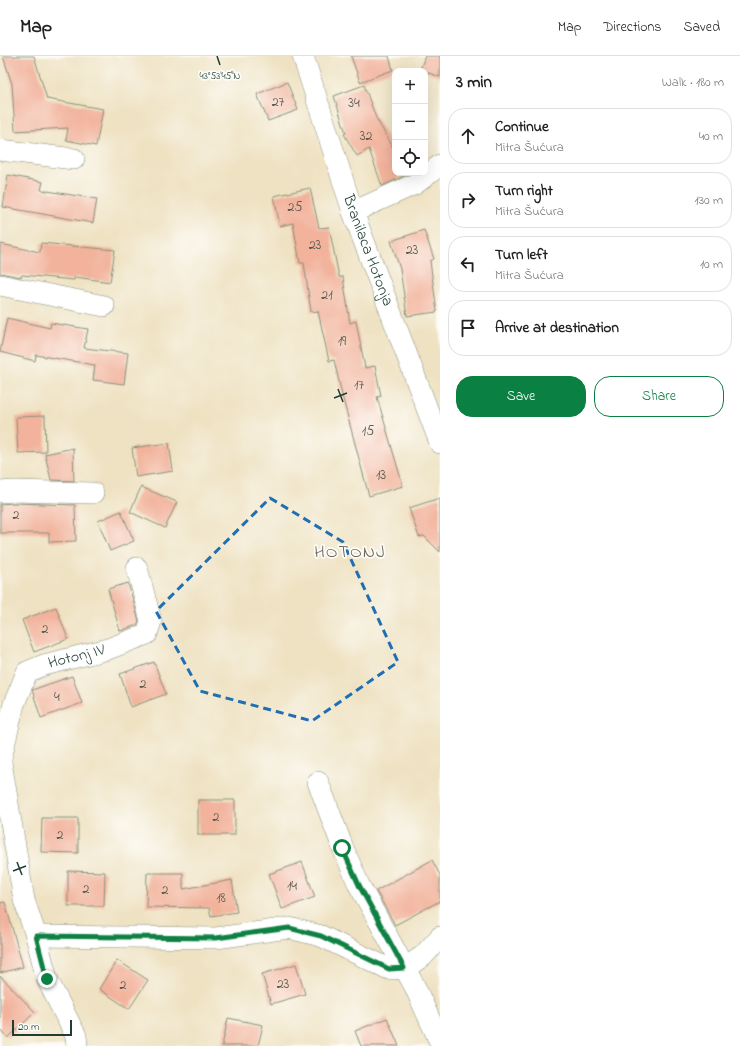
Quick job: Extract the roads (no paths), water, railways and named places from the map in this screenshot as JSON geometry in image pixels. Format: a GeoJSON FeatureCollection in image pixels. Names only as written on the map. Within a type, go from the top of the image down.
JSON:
{"type":"FeatureCollection","features":[{"type":"Feature","properties":{"kind":"street","name":"Branilaca Hotonja"},"geometry":{"type":"LineString","coordinates":[[303,56],[353,212],[440,443]]}},
{"type":"Feature","properties":{"kind":"street"},"geometry":{"type":"LineString","coordinates":[[0,150],[74,159]]}},
{"type":"Feature","properties":{"kind":"street"},"geometry":{"type":"LineString","coordinates":[[353,212],[414,184],[440,165]]}},
{"type":"Feature","properties":{"kind":"street"},"geometry":{"type":"LineString","coordinates":[[0,285],[104,306]]}},
{"type":"Feature","properties":{"kind":"street"},"geometry":{"type":"LineString","coordinates":[[0,492],[93,493]]}},
{"type":"Feature","properties":{"kind":"street","name":"Hotonj IV"},"geometry":{"type":"LineString","coordinates":[[77,1046],[76,1036],[47,979],[36,936],[24,900],[1,757],[14,704],[28,672],[44,665],[108,649],[147,634],[151,621],[137,568]]}},
{"type":"Feature","properties":{"kind":"street"},"geometry":{"type":"LineString","coordinates":[[318,782],[342,848],[359,885],[404,968],[440,1042]]}},
{"type":"Feature","properties":{"kind":"street"},"geometry":{"type":"LineString","coordinates":[[36,936],[216,938],[289,928],[321,936],[389,969],[404,968],[423,956],[440,937]]}},
{"type":"Feature","properties":{"kind":"district","name":"HOTONJ"},"geometry":{"type":"Point","coordinates":[350,553]}}]}
